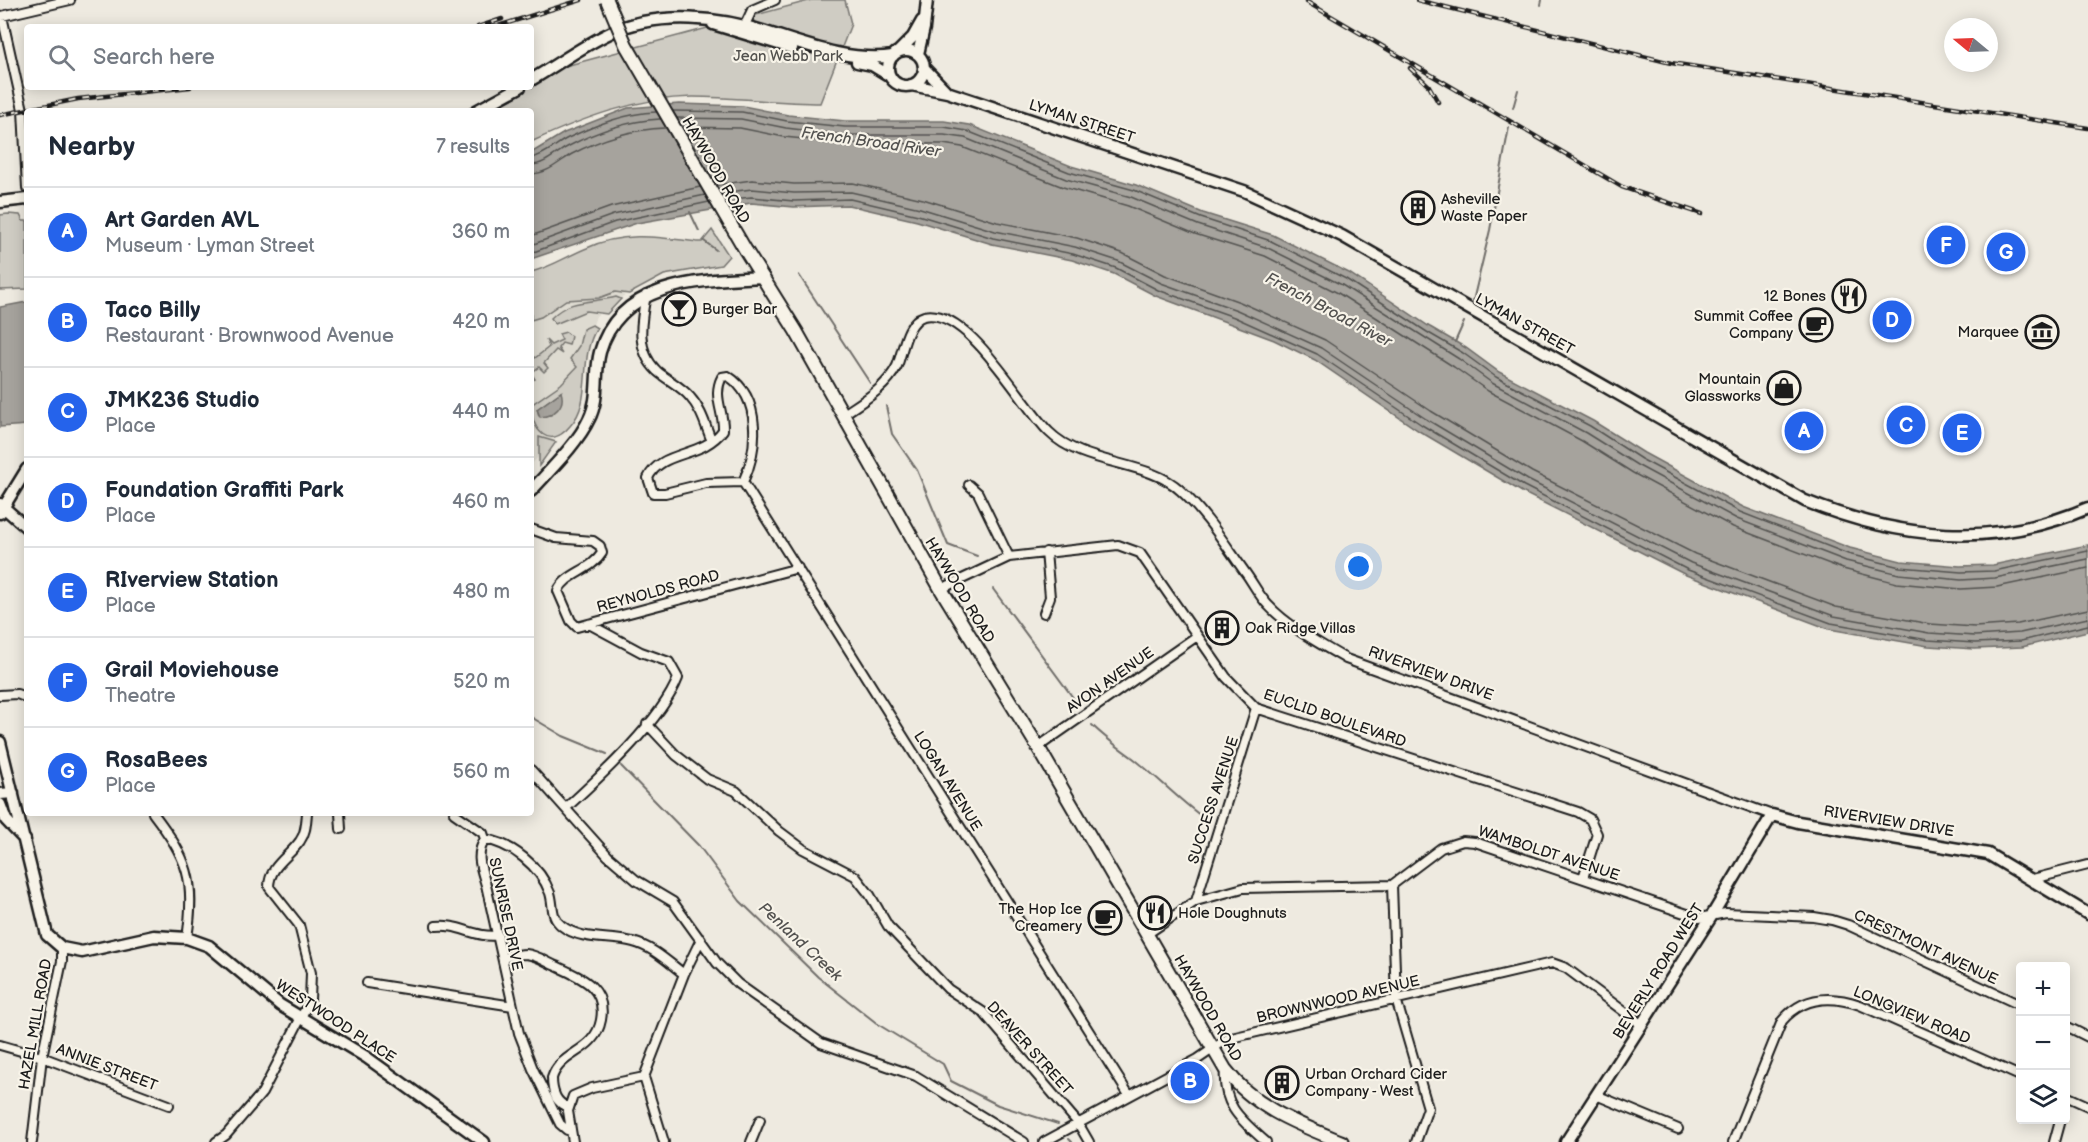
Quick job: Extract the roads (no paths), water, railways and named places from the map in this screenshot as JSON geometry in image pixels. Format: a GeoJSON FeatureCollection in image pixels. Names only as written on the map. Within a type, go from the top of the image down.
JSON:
{"type":"FeatureCollection","features":[{"type":"Feature","properties":{"kind":"main road","name":"HAYWOOD ROAD"},"geometry":{"type":"LineString","coordinates":[[607,0],[626,45],[844,414],[941,589],[1038,747],[1225,1068],[1235,1083],[1261,1105],[1318,1137],[1342,1142]]}},
{"type":"Feature","properties":{"kind":"main road"},"geometry":{"type":"LineString","coordinates":[[707,21],[800,50],[872,65],[902,85],[911,85],[920,79],[924,68],[918,54],[927,0]]}},
{"type":"Feature","properties":{"kind":"main road"},"geometry":{"type":"LineString","coordinates":[[890,76],[889,66],[895,54],[913,37],[926,13]]}},
{"type":"Feature","properties":{"kind":"main road"},"geometry":{"type":"LineString","coordinates":[[534,78],[594,41],[625,27],[660,21],[720,20],[837,52],[874,57],[908,50],[918,54]]}},
{"type":"Feature","properties":{"kind":"main road","name":"LYMAN STREET"},"geometry":{"type":"LineString","coordinates":[[924,68],[947,92]]}},
{"type":"Feature","properties":{"kind":"main road","name":"LYMAN STREET"},"geometry":{"type":"LineString","coordinates":[[911,85],[947,92],[1233,188],[1342,236],[1805,501],[1842,516],[1894,530],[1967,534],[2028,529],[2056,522],[2088,508]]}},
{"type":"Feature","properties":{"kind":"main road"},"geometry":{"type":"LineString","coordinates":[[482,108],[515,90]]}},
{"type":"Feature","properties":{"kind":"main road"},"geometry":{"type":"LineString","coordinates":[[0,202],[24,199]]}},
{"type":"Feature","properties":{"kind":"main road"},"geometry":{"type":"LineString","coordinates":[[534,487],[589,421],[595,406],[597,363],[606,337],[614,323],[646,295],[670,286],[763,277]]}},
{"type":"Feature","properties":{"kind":"main road"},"geometry":{"type":"LineString","coordinates":[[24,474],[2,508],[24,526]]}},
{"type":"Feature","properties":{"kind":"main road","name":"HAZEL MILL ROAD"},"geometry":{"type":"LineString","coordinates":[[0,742],[47,935],[62,948]]}},
{"type":"Feature","properties":{"kind":"main road"},"geometry":{"type":"LineString","coordinates":[[0,794],[13,793]]}},
{"type":"Feature","properties":{"kind":"main road"},"geometry":{"type":"LineString","coordinates":[[0,804],[6,820],[25,840]]}},
{"type":"Feature","properties":{"kind":"main road","name":"RIVERVIEW DRIVE"},"geometry":{"type":"LineString","coordinates":[[1772,814],[1798,822],[1988,854],[2088,914]]}},
{"type":"Feature","properties":{"kind":"main road","name":"BEVERLY ROAD WEST"},"geometry":{"type":"LineString","coordinates":[[1566,1142],[1711,917],[1772,814]]}},
{"type":"Feature","properties":{"kind":"main road","name":"WESTWOOD PLACE"},"geometry":{"type":"LineString","coordinates":[[62,948],[82,952],[154,936],[187,938],[218,953],[264,994],[366,1057],[484,1142]]}},
{"type":"Feature","properties":{"kind":"street"},"geometry":{"type":"LineString","coordinates":[[24,130],[23,110],[2,16],[47,2],[70,0]]}},
{"type":"Feature","properties":{"kind":"street"},"geometry":{"type":"LineString","coordinates":[[745,25],[752,10],[775,0]]}},
{"type":"Feature","properties":{"kind":"street"},"geometry":{"type":"LineString","coordinates":[[646,295],[640,328],[648,359],[657,371],[689,395],[699,409],[711,439]]}},
{"type":"Feature","properties":{"kind":"street","name":"RIVERVIEW DRIVE"},"geometry":{"type":"LineString","coordinates":[[844,414],[891,378],[911,328],[920,317],[931,315],[945,319],[966,330],[1050,433],[1083,453],[1157,477],[1178,488],[1207,518],[1268,606],[1346,659],[1772,814]]}},
{"type":"Feature","properties":{"kind":"street"},"geometry":{"type":"LineString","coordinates":[[728,376],[743,389],[750,403],[755,449],[743,482],[706,483],[665,493],[653,493],[648,478],[658,463],[705,446],[711,439],[718,437],[723,430],[717,399],[722,377],[728,376]]}},
{"type":"Feature","properties":{"kind":"street","name":"LOGAN AVENUE"},"geometry":{"type":"LineString","coordinates":[[743,482],[1129,1095]]}},
{"type":"Feature","properties":{"kind":"street"},"geometry":{"type":"LineString","coordinates":[[969,485],[978,493],[1009,557]]}},
{"type":"Feature","properties":{"kind":"street"},"geometry":{"type":"LineString","coordinates":[[534,530],[556,538],[593,541],[600,546],[602,554],[597,561],[561,584],[558,591],[571,621],[577,627],[589,624]]}},
{"type":"Feature","properties":{"kind":"street","name":"EUCLID BOULEVARD"},"geometry":{"type":"LineString","coordinates":[[941,589],[1009,557],[1118,545],[1132,548],[1140,553],[1158,576],[1226,677],[1256,708],[1590,819],[1595,826],[1597,842],[1583,878]]}},
{"type":"Feature","properties":{"kind":"street"},"geometry":{"type":"LineString","coordinates":[[1044,613],[1050,597],[1046,552]]}},
{"type":"Feature","properties":{"kind":"street","name":"REYNOLDS ROAD"},"geometry":{"type":"LineString","coordinates":[[589,624],[798,568]]}},
{"type":"Feature","properties":{"kind":"street","name":"REYNOLDS ROAD"},"geometry":{"type":"LineString","coordinates":[[566,808],[605,772],[672,696],[678,678],[669,662],[641,652],[589,624]]}},
{"type":"Feature","properties":{"kind":"street","name":"AVON AVENUE"},"geometry":{"type":"LineString","coordinates":[[1038,747],[1197,636]]}},
{"type":"Feature","properties":{"kind":"street"},"geometry":{"type":"LineString","coordinates":[[0,695],[17,694],[24,697]]}},
{"type":"Feature","properties":{"kind":"street","name":"SUCCESS AVENUE"},"geometry":{"type":"LineString","coordinates":[[1196,900],[1256,708]]}},
{"type":"Feature","properties":{"kind":"street","name":"DEAVER STREET"},"geometry":{"type":"LineString","coordinates":[[647,724],[676,755],[707,779],[736,791],[778,831],[803,849],[855,876],[870,894],[888,926],[948,989],[983,1012],[1078,1123],[1089,1142]]}},
{"type":"Feature","properties":{"kind":"street"},"geometry":{"type":"LineString","coordinates":[[534,774],[608,856],[629,874],[673,902],[717,963],[738,984],[821,1043],[916,1076],[1024,1142]]}},
{"type":"Feature","properties":{"kind":"street"},"geometry":{"type":"LineString","coordinates":[[155,816],[175,843],[187,872],[191,890],[187,938]]}},
{"type":"Feature","properties":{"kind":"street"},"geometry":{"type":"LineString","coordinates":[[216,1142],[226,1135],[262,1093],[310,1000],[312,986],[304,943],[293,915],[276,899],[268,887],[271,872],[300,840],[305,830],[307,816]]}},
{"type":"Feature","properties":{"kind":"street"},"geometry":{"type":"LineString","coordinates":[[340,816],[341,829]]}},
{"type":"Feature","properties":{"kind":"street"},"geometry":{"type":"LineString","coordinates":[[458,816],[483,833],[485,839]]}},
{"type":"Feature","properties":{"kind":"street","name":"SUNRISE DRIVE"},"geometry":{"type":"LineString","coordinates":[[571,1130],[567,1130],[560,1124],[519,1034],[498,935],[479,862],[481,846],[485,839],[506,844],[535,869],[549,890],[553,916],[563,928],[579,934],[642,945],[684,974]]}},
{"type":"Feature","properties":{"kind":"street","name":"WAMBOLDT AVENUE"},"geometry":{"type":"LineString","coordinates":[[1392,885],[1442,848],[1463,841],[1475,842],[1699,918],[1711,917]]}},
{"type":"Feature","properties":{"kind":"street"},"geometry":{"type":"LineString","coordinates":[[2033,879],[2088,865]]}},
{"type":"Feature","properties":{"kind":"street"},"geometry":{"type":"LineString","coordinates":[[1147,934],[1196,900],[1243,888],[1392,885],[1396,999],[1428,1108],[1416,1142]]}},
{"type":"Feature","properties":{"kind":"street","name":"CRESTMONT AVENUE"},"geometry":{"type":"LineString","coordinates":[[1711,917],[1726,913],[1814,917],[1840,923],[2016,1003]]}},
{"type":"Feature","properties":{"kind":"street"},"geometry":{"type":"LineString","coordinates":[[436,926],[452,925],[488,935],[498,935]]}},
{"type":"Feature","properties":{"kind":"street"},"geometry":{"type":"LineString","coordinates":[[664,1142],[644,1077],[684,974],[701,939]]}},
{"type":"Feature","properties":{"kind":"street","name":"HAZEL MILL ROAD"},"geometry":{"type":"LineString","coordinates":[[32,1142],[42,1057],[62,961],[62,948]]}},
{"type":"Feature","properties":{"kind":"street"},"geometry":{"type":"LineString","coordinates":[[503,958],[523,954],[540,958],[586,980],[599,995],[601,1019],[594,1037],[586,1047],[562,1062],[552,1078],[555,1095],[560,1103],[568,1107]]}},
{"type":"Feature","properties":{"kind":"street","name":"BROWNWOOD AVENUE"},"geometry":{"type":"LineString","coordinates":[[1044,1142],[1198,1059],[1227,1039],[1552,963],[1566,968],[1642,1025]]}},
{"type":"Feature","properties":{"kind":"street"},"geometry":{"type":"LineString","coordinates":[[367,983],[513,1006]]}},
{"type":"Feature","properties":{"kind":"street","name":"LONGVIEW ROAD"},"geometry":{"type":"LineString","coordinates":[[1733,1142],[1782,1021],[1795,1008],[1819,999],[1834,998],[1860,1005],[2016,1074]]}},
{"type":"Feature","properties":{"kind":"street"},"geometry":{"type":"LineString","coordinates":[[2070,1028],[2088,1037]]}},
{"type":"Feature","properties":{"kind":"street","name":"ANNIE STREET"},"geometry":{"type":"LineString","coordinates":[[0,1045],[42,1057],[169,1105]]}},
{"type":"Feature","properties":{"kind":"street"},"geometry":{"type":"LineString","coordinates":[[1225,1068],[1223,1087],[1228,1101],[1244,1123],[1266,1142]]}},
{"type":"Feature","properties":{"kind":"street"},"geometry":{"type":"LineString","coordinates":[[573,1142],[568,1107],[573,1096],[592,1088],[644,1077]]}},
{"type":"Feature","properties":{"kind":"street"},"geometry":{"type":"LineString","coordinates":[[1596,1095],[1678,1129]]}},
{"type":"Feature","properties":{"kind":"street"},"geometry":{"type":"LineString","coordinates":[[2070,1098],[2088,1106]]}},
{"type":"Feature","properties":{"kind":"street"},"geometry":{"type":"LineString","coordinates":[[751,1142],[760,1120]]}},
{"type":"Feature","properties":{"kind":"street"},"geometry":{"type":"LineString","coordinates":[[2054,1142],[2059,1124]]}},
{"type":"Feature","properties":{"kind":"water","name":"French Broad River"},"geometry":{"type":"Polygon","coordinates":[[[679,104],[743,106],[788,115],[845,121],[944,121],[969,125],[1071,166],[1136,185],[1203,213],[1273,235],[1349,273],[1466,348],[1499,372],[1593,421],[1644,453],[1743,507],[1850,548],[1901,561],[1960,566],[1993,565],[2088,545],[2088,631],[2022,647],[1975,649],[1928,646],[1829,629],[1686,575],[1522,492],[1419,431],[1315,360],[1274,340],[1156,296],[1114,274],[1072,260],[992,244],[917,221],[848,205],[794,207],[751,203],[637,223],[534,258],[534,151],[564,133],[628,108],[679,104]]]}},
{"type":"Feature","properties":{"kind":"water"},"geometry":{"type":"Polygon","coordinates":[[[24,303],[24,425],[0,427],[0,307],[24,303]]]}},
{"type":"Feature","properties":{"kind":"water"},"geometry":{"type":"Polygon","coordinates":[[[561,392],[562,402],[558,409],[550,415],[540,417],[537,409],[561,392]]]}},
{"type":"Feature","properties":{"kind":"waterway"},"geometry":{"type":"LineString","coordinates":[[1541,5],[1542,0]]}},
{"type":"Feature","properties":{"kind":"waterway"},"geometry":{"type":"LineString","coordinates":[[1513,108],[1518,90]]}},
{"type":"Feature","properties":{"kind":"waterway"},"geometry":{"type":"LineString","coordinates":[[1473,301],[1490,230],[1509,127]]}},
{"type":"Feature","properties":{"kind":"waterway"},"geometry":{"type":"LineString","coordinates":[[690,212],[699,231]]}},
{"type":"Feature","properties":{"kind":"waterway"},"geometry":{"type":"LineString","coordinates":[[704,241],[716,250]]}},
{"type":"Feature","properties":{"kind":"waterway"},"geometry":{"type":"LineString","coordinates":[[799,275],[870,383]]}},
{"type":"Feature","properties":{"kind":"waterway"},"geometry":{"type":"LineString","coordinates":[[1455,342],[1464,322]]}},
{"type":"Feature","properties":{"kind":"waterway"},"geometry":{"type":"LineString","coordinates":[[886,406],[892,434],[917,470],[948,545],[977,556]]}},
{"type":"Feature","properties":{"kind":"waterway"},"geometry":{"type":"LineString","coordinates":[[993,589],[1074,699]]}},
{"type":"Feature","properties":{"kind":"waterway","name":"Penland Creek"},"geometry":{"type":"LineString","coordinates":[[534,719],[563,736],[607,754]]}},
{"type":"Feature","properties":{"kind":"waterway"},"geometry":{"type":"LineString","coordinates":[[1092,725],[1201,816]]}},
{"type":"Feature","properties":{"kind":"waterway","name":"Penland Creek"},"geometry":{"type":"LineString","coordinates":[[621,766],[699,846],[740,901],[818,977],[879,1025],[943,1064],[951,1081],[998,1105],[1058,1124]]}},
{"type":"Feature","properties":{"kind":"waterway","name":"Penland Creek"},"geometry":{"type":"LineString","coordinates":[[1069,1139],[1072,1142]]}},
{"type":"Feature","properties":{"kind":"railway"},"geometry":{"type":"LineString","coordinates":[[505,24],[581,0]]}},
{"type":"Feature","properties":{"kind":"railway"},"geometry":{"type":"LineString","coordinates":[[1417,0],[1671,63],[2088,128]]}},
{"type":"Feature","properties":{"kind":"railway"},"geometry":{"type":"LineString","coordinates":[[1307,2],[1622,187],[1702,214]]}},
{"type":"Feature","properties":{"kind":"railway"},"geometry":{"type":"LineString","coordinates":[[487,24],[502,19]]}},
{"type":"Feature","properties":{"kind":"railway"},"geometry":{"type":"LineString","coordinates":[[1410,68],[1429,86],[1438,102]]}},
{"type":"Feature","properties":{"kind":"railway"},"geometry":{"type":"LineString","coordinates":[[34,108],[78,99],[162,90]]}},
{"type":"Feature","properties":{"kind":"railway"},"geometry":{"type":"LineString","coordinates":[[0,115],[24,110]]}},
{"type":"Feature","properties":{"kind":"place","name":"Asheville Waste Paper"},"geometry":{"type":"Point","coordinates":[1418,208]}},
{"type":"Feature","properties":{"kind":"place","name":"Grail Moviehouse"},"geometry":{"type":"Point","coordinates":[1946,245]}},
{"type":"Feature","properties":{"kind":"place","name":"RosaBees"},"geometry":{"type":"Point","coordinates":[2006,252]}},
{"type":"Feature","properties":{"kind":"place","name":"12 Bones"},"geometry":{"type":"Point","coordinates":[1849,296]}},
{"type":"Feature","properties":{"kind":"place","name":"Burger Bar"},"geometry":{"type":"Point","coordinates":[679,309]}},
{"type":"Feature","properties":{"kind":"place","name":"Foundation Graffiti Park"},"geometry":{"type":"Point","coordinates":[1892,320]}},
{"type":"Feature","properties":{"kind":"place","name":"Summit Coffee Company"},"geometry":{"type":"Point","coordinates":[1816,325]}},
{"type":"Feature","properties":{"kind":"place","name":"Marquee"},"geometry":{"type":"Point","coordinates":[2042,332]}},
{"type":"Feature","properties":{"kind":"place","name":"Mountain Glassworks"},"geometry":{"type":"Point","coordinates":[1784,388]}},
{"type":"Feature","properties":{"kind":"place","name":"JMK236 Studio"},"geometry":{"type":"Point","coordinates":[1906,425]}},
{"type":"Feature","properties":{"kind":"place","name":"Art Garden AVL"},"geometry":{"type":"Point","coordinates":[1804,431]}},
{"type":"Feature","properties":{"kind":"place","name":"RIverview Station"},"geometry":{"type":"Point","coordinates":[1962,433]}},
{"type":"Feature","properties":{"kind":"place","name":"Oak Ridge Villas"},"geometry":{"type":"Point","coordinates":[1222,628]}},
{"type":"Feature","properties":{"kind":"place","name":"Hole Doughnuts"},"geometry":{"type":"Point","coordinates":[1155,913]}},
{"type":"Feature","properties":{"kind":"place","name":"The Hop Ice Creamery"},"geometry":{"type":"Point","coordinates":[1105,918]}},
{"type":"Feature","properties":{"kind":"place","name":"Taco Billy"},"geometry":{"type":"Point","coordinates":[1190,1081]}},
{"type":"Feature","properties":{"kind":"place","name":"Urban Orchard Cider Company - West"},"geometry":{"type":"Point","coordinates":[1282,1083]}},
{"type":"Feature","properties":{"kind":"park label","name":"Jean Webb Park"},"geometry":{"type":"Point","coordinates":[788,56]}}]}
